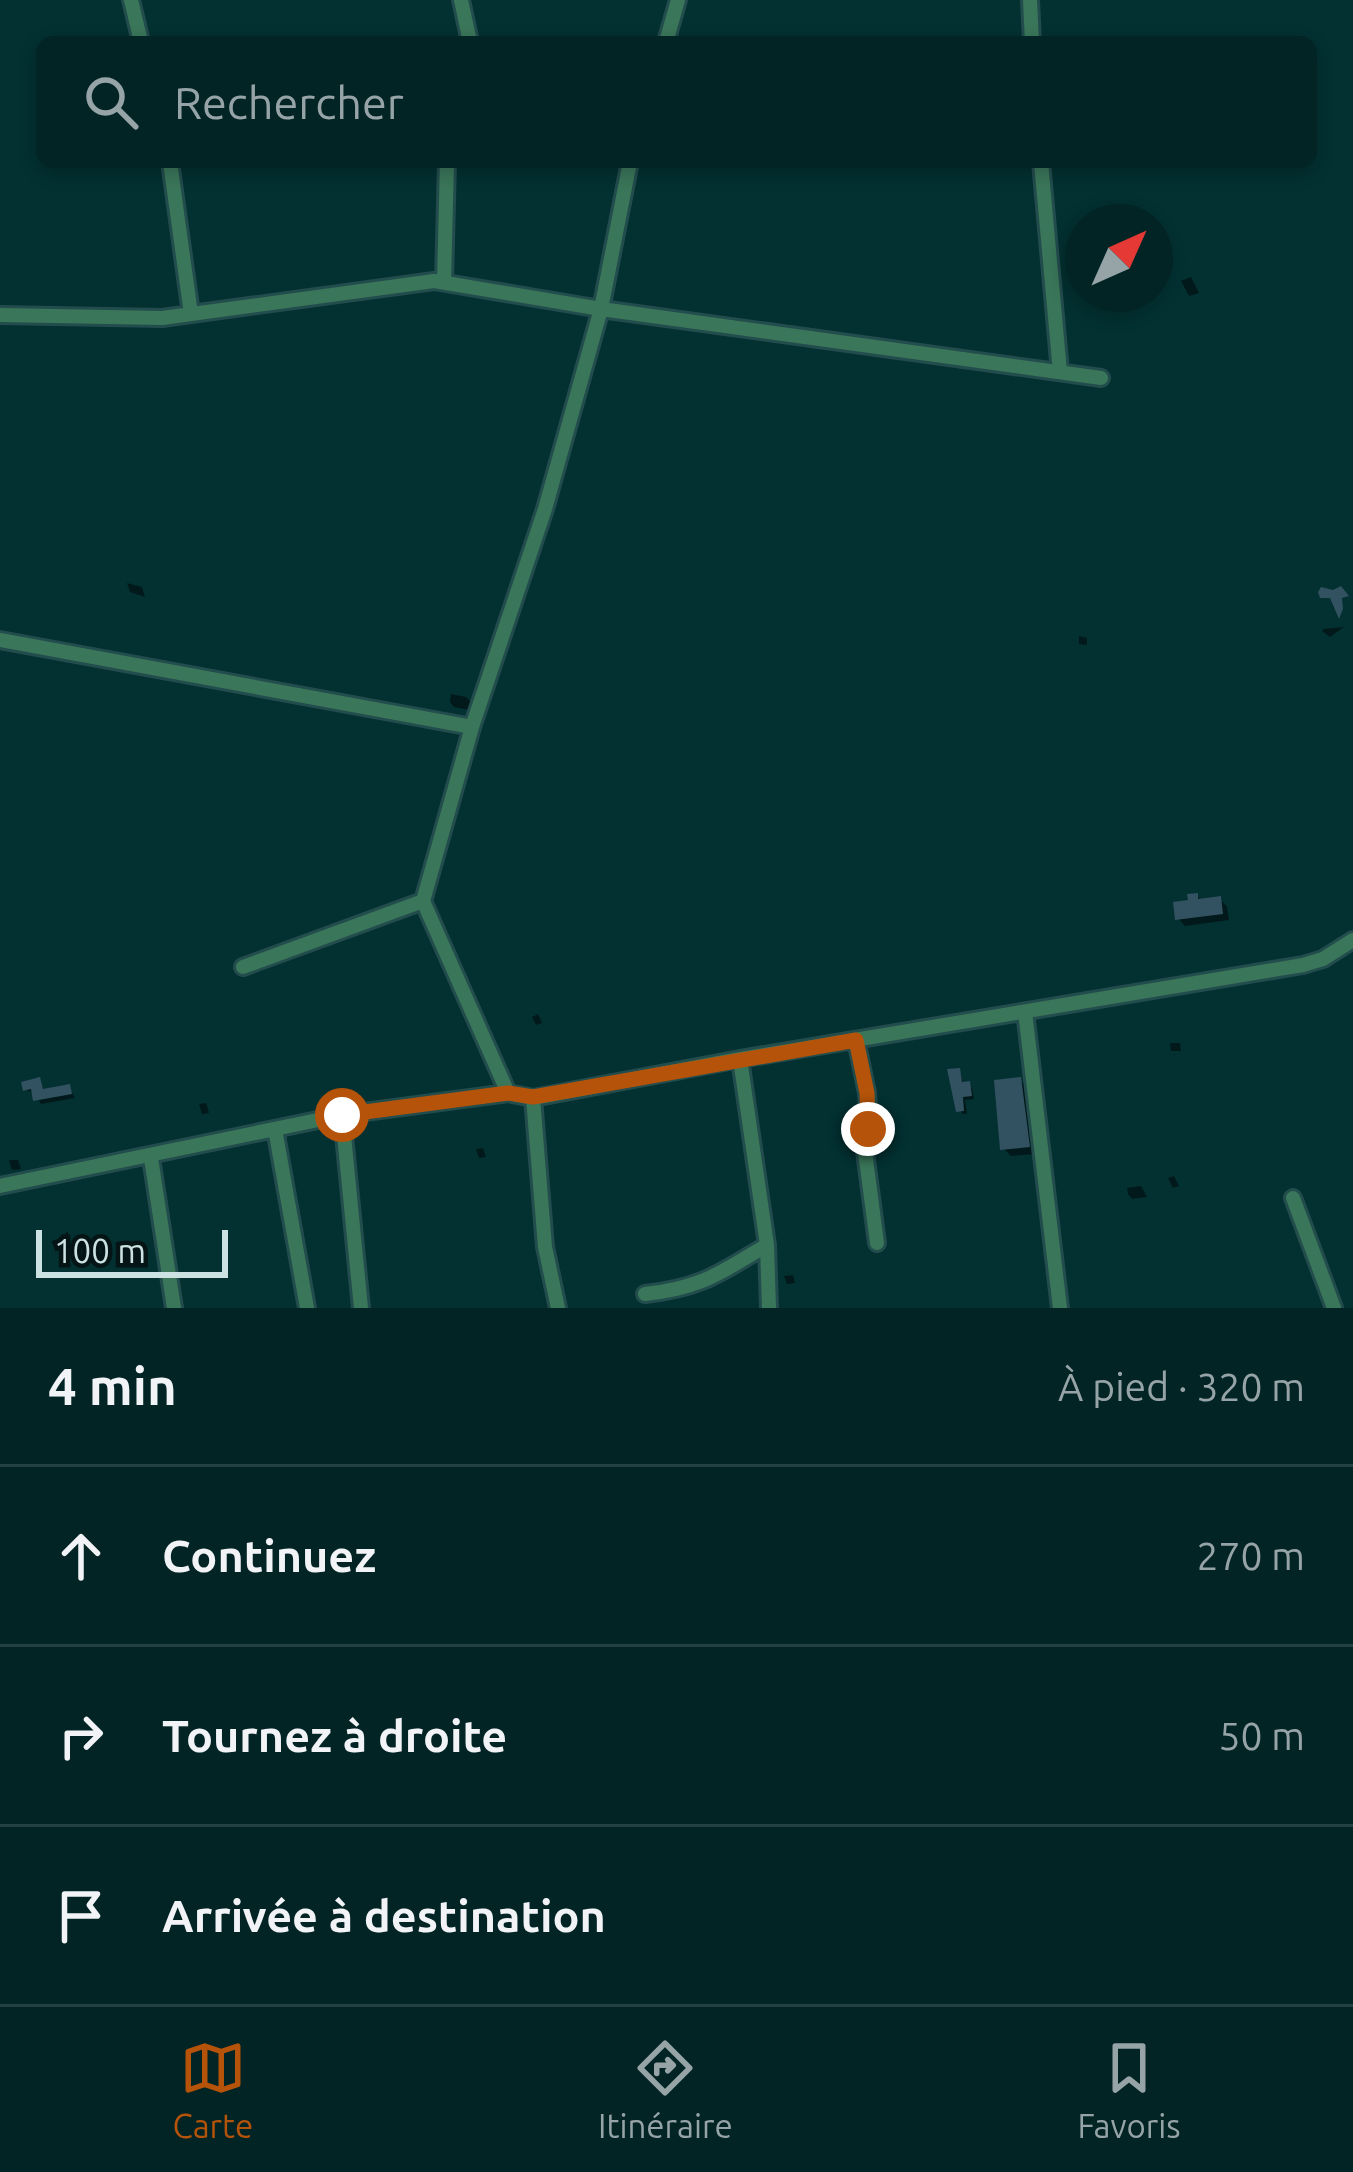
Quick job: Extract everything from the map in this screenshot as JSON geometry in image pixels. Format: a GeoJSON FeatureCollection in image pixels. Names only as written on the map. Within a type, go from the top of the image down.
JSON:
{"type":"FeatureCollection","features":[{"type":"Feature","properties":{"kind":"street"},"geometry":{"type":"LineString","coordinates":[[131,0],[140,36]]}},
{"type":"Feature","properties":{"kind":"street"},"geometry":{"type":"LineString","coordinates":[[461,0],[469,36]]}},
{"type":"Feature","properties":{"kind":"street"},"geometry":{"type":"LineString","coordinates":[[668,36],[678,0]]}},
{"type":"Feature","properties":{"kind":"street"},"geometry":{"type":"LineString","coordinates":[[1030,0],[1032,36]]}},
{"type":"Feature","properties":{"kind":"street"},"geometry":{"type":"LineString","coordinates":[[171,168],[191,314]]}},
{"type":"Feature","properties":{"kind":"street"},"geometry":{"type":"LineString","coordinates":[[444,282],[447,168]]}},
{"type":"Feature","properties":{"kind":"street"},"geometry":{"type":"LineString","coordinates":[[508,1093],[423,902],[472,727],[545,509],[601,309],[629,168]]}},
{"type":"Feature","properties":{"kind":"street"},"geometry":{"type":"LineString","coordinates":[[1042,168],[1060,372]]}},
{"type":"Feature","properties":{"kind":"street"},"geometry":{"type":"LineString","coordinates":[[0,315],[162,318],[434,280],[601,309],[1101,378]]}},
{"type":"Feature","properties":{"kind":"street"},"geometry":{"type":"LineString","coordinates":[[0,640],[472,727]]}},
{"type":"Feature","properties":{"kind":"street"},"geometry":{"type":"LineString","coordinates":[[243,967],[423,902]]}},
{"type":"Feature","properties":{"kind":"street"},"geometry":{"type":"LineString","coordinates":[[0,1186],[342,1115],[508,1093],[533,1097],[1303,965],[1353,940]]}},
{"type":"Feature","properties":{"kind":"street"},"geometry":{"type":"LineString","coordinates":[[1025,1012],[1060,1308]]}},
{"type":"Feature","properties":{"kind":"street"},"geometry":{"type":"LineString","coordinates":[[856,1040],[867,1093],[869,1124],[864,1144],[877,1243]]}},
{"type":"Feature","properties":{"kind":"street"},"geometry":{"type":"LineString","coordinates":[[740,1059],[767,1245],[769,1308]]}},
{"type":"Feature","properties":{"kind":"street"},"geometry":{"type":"LineString","coordinates":[[533,1097],[545,1247],[557,1308]]}},
{"type":"Feature","properties":{"kind":"street"},"geometry":{"type":"LineString","coordinates":[[342,1115],[361,1308]]}},
{"type":"Feature","properties":{"kind":"street"},"geometry":{"type":"LineString","coordinates":[[275,1129],[307,1308]]}},
{"type":"Feature","properties":{"kind":"street"},"geometry":{"type":"LineString","coordinates":[[151,1158],[174,1308]]}},
{"type":"Feature","properties":{"kind":"street"},"geometry":{"type":"LineString","coordinates":[[1293,1198],[1329,1306]]}},
{"type":"Feature","properties":{"kind":"street"},"geometry":{"type":"LineString","coordinates":[[645,1294],[722,1276],[767,1245]]}},
{"type":"Feature","properties":{"kind":"building"},"geometry":{"type":"Polygon","coordinates":[[[1341,586],[1349,596],[1342,598],[1339,619],[1330,598],[1320,598],[1318,592],[1321,587],[1341,586]]]}},
{"type":"Feature","properties":{"kind":"building"},"geometry":{"type":"Polygon","coordinates":[[[1198,893],[1198,899],[1221,896],[1223,914],[1175,920],[1173,902],[1198,893]]]}},
{"type":"Feature","properties":{"kind":"building"},"geometry":{"type":"Polygon","coordinates":[[[960,1068],[962,1082],[970,1081],[972,1096],[963,1097],[964,1111],[956,1112],[947,1069],[960,1068]]]}},
{"type":"Feature","properties":{"kind":"building"},"geometry":{"type":"Polygon","coordinates":[[[40,1077],[43,1089],[70,1084],[72,1094],[33,1101],[31,1089],[23,1091],[21,1082],[40,1077]]]}},
{"type":"Feature","properties":{"kind":"building"},"geometry":{"type":"Polygon","coordinates":[[[1021,1077],[1030,1147],[1000,1150],[994,1080],[1021,1077]]]}},
{"type":"Feature","properties":{"kind":"route"},"geometry":{"type":"LineString","coordinates":[[342,1115],[508,1093],[533,1097],[856,1040],[867,1093],[868,1129]]}}]}
